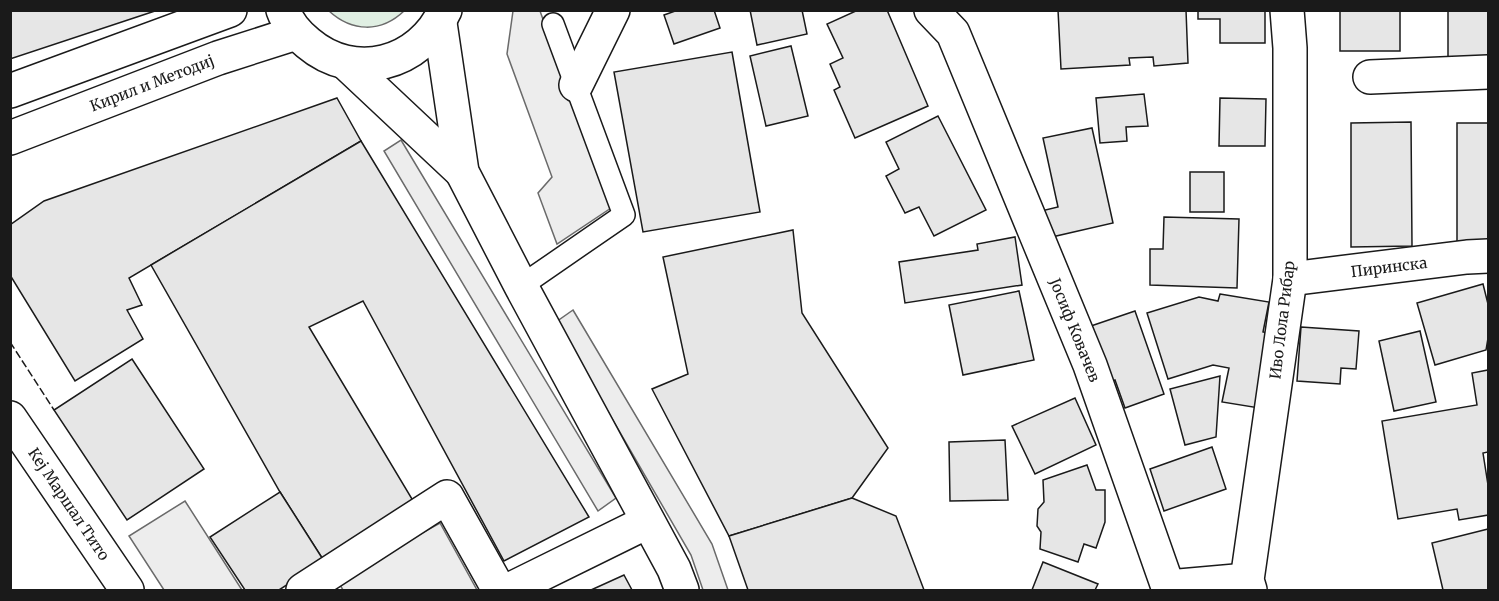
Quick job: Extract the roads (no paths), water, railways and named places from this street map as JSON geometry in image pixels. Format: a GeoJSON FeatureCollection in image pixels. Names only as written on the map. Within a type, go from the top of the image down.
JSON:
{"type":"FeatureCollection","features":[{"type":"Feature","properties":{"kind":"street"},"geometry":{"type":"LineString","coordinates":[[10,91],[230,10]]}},
{"type":"Feature","properties":{"kind":"street"},"geometry":{"type":"LineString","coordinates":[[576,85],[613,10]]}},
{"type":"Feature","properties":{"kind":"street","name":"Јосиф Ковачев"},"geometry":{"type":"LineString","coordinates":[[931,10],[953,33],[1090,365],[1168,587],[1248,585]]}},
{"type":"Feature","properties":{"kind":"street","name":"Иво Лола Рибар"},"geometry":{"type":"LineString","coordinates":[[1248,585],[1290,279],[1290,48],[1287,10]]}},
{"type":"Feature","properties":{"kind":"street"},"geometry":{"type":"LineString","coordinates":[[290,22],[320,53],[347,64],[374,65],[400,58],[422,44],[442,17]]}},
{"type":"Feature","properties":{"kind":"street"},"geometry":{"type":"LineString","coordinates":[[442,17],[462,172]]}},
{"type":"Feature","properties":{"kind":"street","name":"Кирил и Методиј"},"geometry":{"type":"LineString","coordinates":[[10,138],[218,58],[290,22]]}},
{"type":"Feature","properties":{"kind":"street"},"geometry":{"type":"LineString","coordinates":[[347,64],[462,172],[674,569],[682,591]]}},
{"type":"Feature","properties":{"kind":"street"},"geometry":{"type":"LineString","coordinates":[[1370,77],[1488,72]]}},
{"type":"Feature","properties":{"kind":"street","name":"Пиринска"},"geometry":{"type":"LineString","coordinates":[[1290,279],[1488,256]]}},
{"type":"Feature","properties":{"kind":"street","name":"Кеј Маршал Тито"},"geometry":{"type":"LineString","coordinates":[[10,418],[127,591]]}},
{"type":"Feature","properties":{"kind":"street"},"geometry":{"type":"LineString","coordinates":[[303,591],[447,497],[499,591]]}},
{"type":"Feature","properties":{"kind":"street"},"geometry":{"type":"LineString","coordinates":[[509,591],[647,522]]}},
{"type":"Feature","properties":{"kind":"lane"},"geometry":{"type":"LineString","coordinates":[[521,286],[624,216],[553,24]]}}]}
